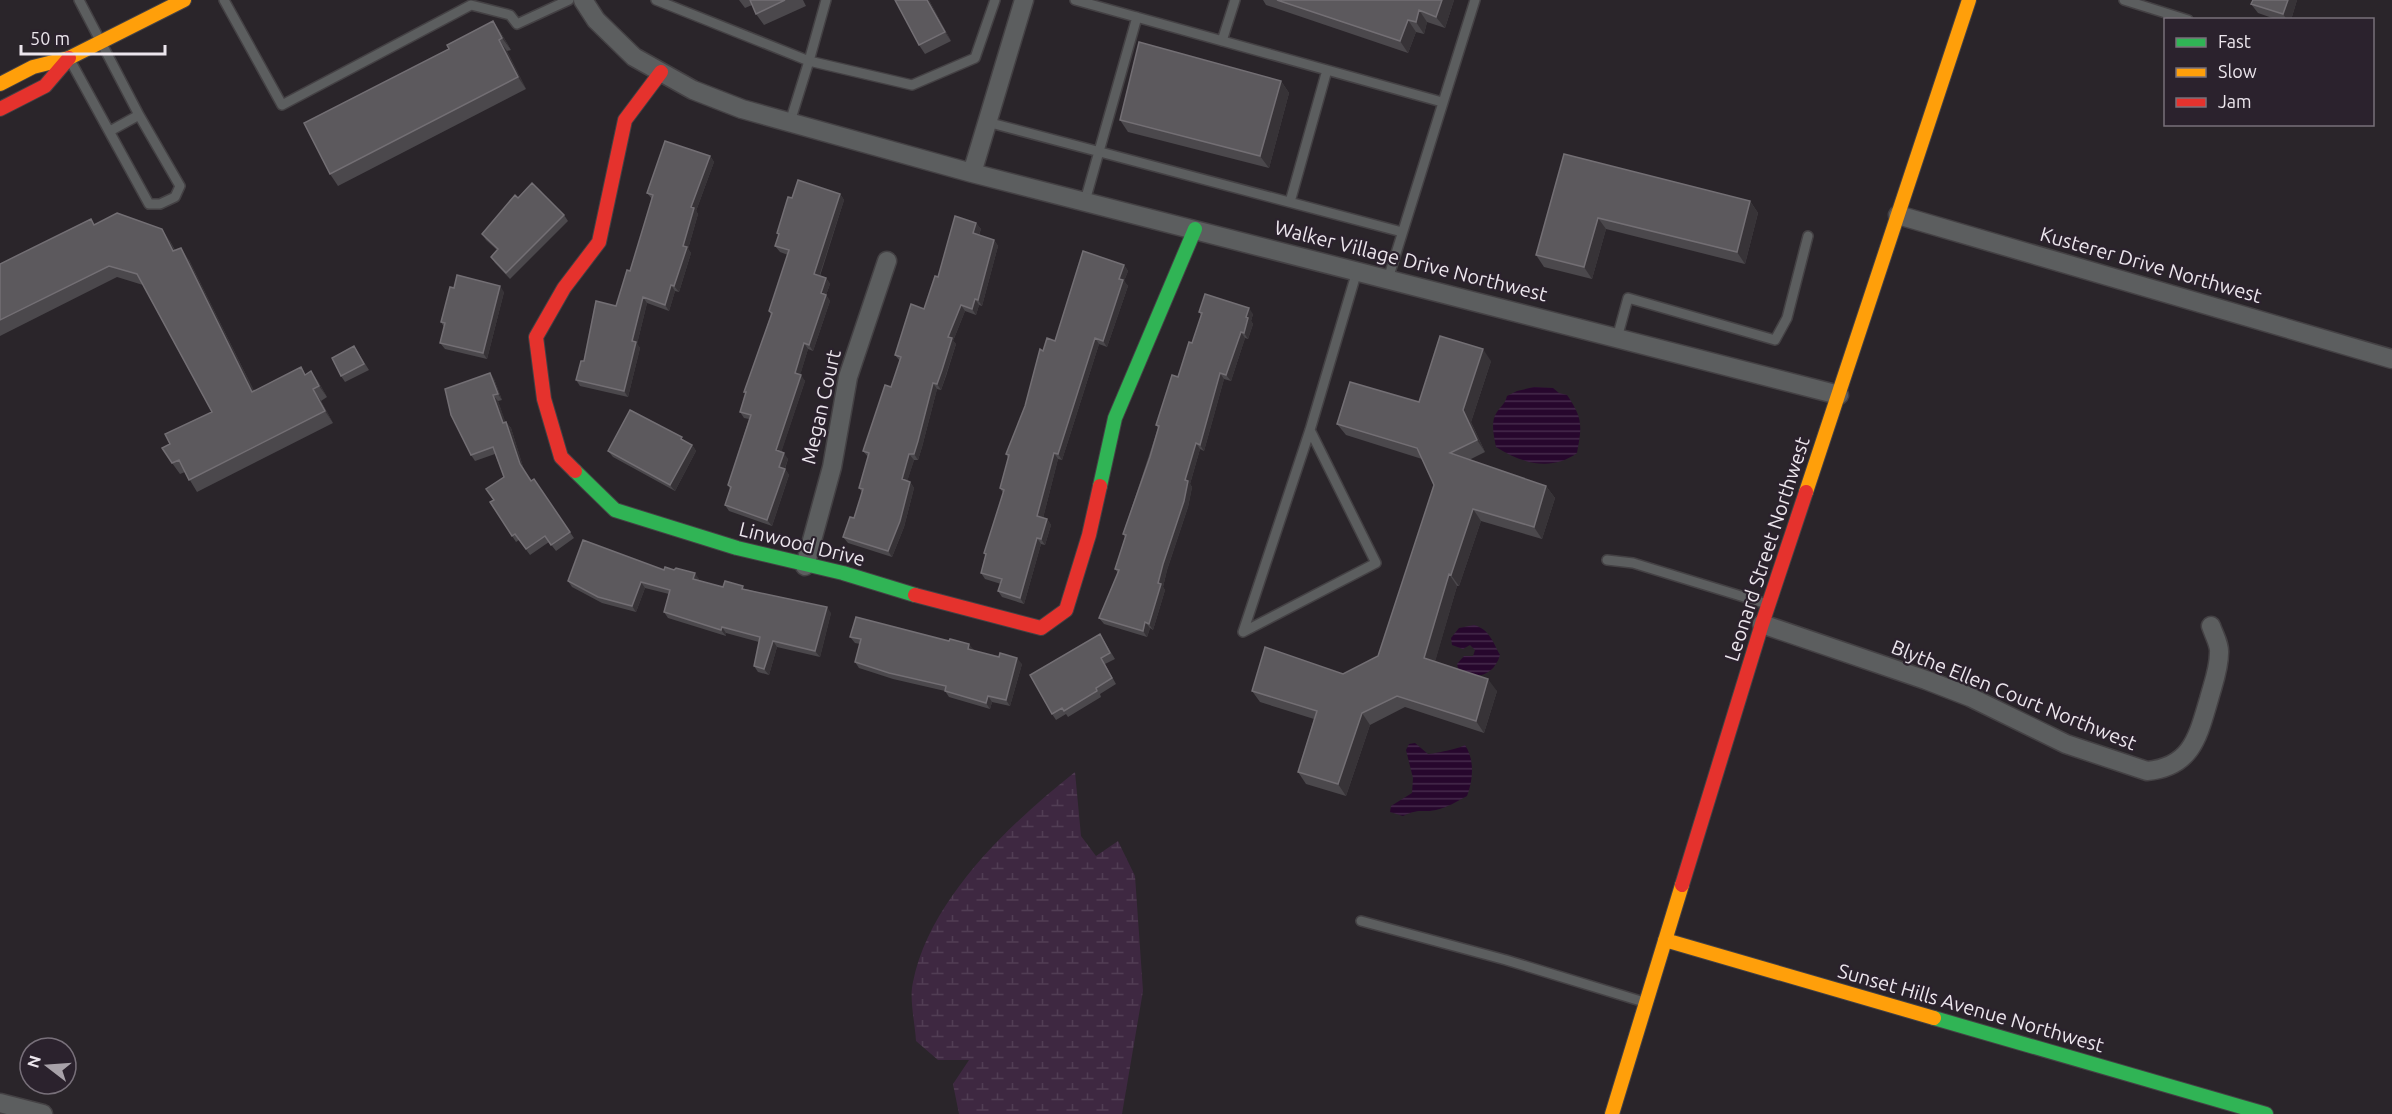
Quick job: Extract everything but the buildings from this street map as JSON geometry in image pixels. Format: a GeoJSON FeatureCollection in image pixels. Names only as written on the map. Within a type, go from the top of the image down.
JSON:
{"type":"FeatureCollection","features":[{"type":"Feature","properties":{"kind":"street"},"geometry":{"type":"LineString","coordinates":[[0,84],[33,67],[69,58],[184,0]]}},
{"type":"Feature","properties":{"kind":"street","name":"Walker Village Drive Northwest"},"geometry":{"type":"LineString","coordinates":[[583,0],[596,20],[634,57],[693,90],[742,109],[972,173],[1839,395]]}},
{"type":"Feature","properties":{"kind":"street"},"geometry":{"type":"LineString","coordinates":[[972,173],[1024,0]]}},
{"type":"Feature","properties":{"kind":"street","name":"Leonard Street Northwest"},"geometry":{"type":"LineString","coordinates":[[1612,1114],[1762,624],[1969,0]]}},
{"type":"Feature","properties":{"kind":"street"},"geometry":{"type":"LineString","coordinates":[[0,109],[45,86],[69,58]]}},
{"type":"Feature","properties":{"kind":"street","name":"Linwood Drive"},"geometry":{"type":"LineString","coordinates":[[661,72],[625,120],[599,242],[564,288],[536,337],[544,399],[561,457],[615,510],[737,548],[805,566],[843,573],[954,607],[1041,628],[1066,610],[1089,535],[1115,418],[1195,229]]}},
{"type":"Feature","properties":{"kind":"street","name":"Kusterer Drive Northwest"},"geometry":{"type":"LineString","coordinates":[[1898,214],[2392,359]]}},
{"type":"Feature","properties":{"kind":"street","name":"Megan Court"},"geometry":{"type":"LineString","coordinates":[[805,566],[832,467],[848,377],[887,261]]}},
{"type":"Feature","properties":{"kind":"street","name":"Blythe Ellen Court Northwest"},"geometry":{"type":"LineString","coordinates":[[1762,624],[1926,680],[1970,697],[2066,744],[2147,771],[2162,770],[2175,764],[2188,753],[2198,736],[2218,669],[2220,651],[2211,626]]}},
{"type":"Feature","properties":{"kind":"street","name":"Sunset Hills Avenue Northwest"},"geometry":{"type":"LineString","coordinates":[[1665,940],[2266,1114]]}},
{"type":"Feature","properties":{"kind":"street"},"geometry":{"type":"LineString","coordinates":[[0,1103],[43,1114]]}},
{"type":"Feature","properties":{"kind":"lane"},"geometry":{"type":"LineString","coordinates":[[69,58],[149,204],[160,204],[175,197],[180,186],[139,115],[79,0]]}},
{"type":"Feature","properties":{"kind":"lane"},"geometry":{"type":"LineString","coordinates":[[224,0],[282,105],[471,5],[510,15],[518,24],[569,0]]}},
{"type":"Feature","properties":{"kind":"lane"},"geometry":{"type":"LineString","coordinates":[[656,0],[670,3],[809,61],[912,85],[975,58],[995,0]]}},
{"type":"Feature","properties":{"kind":"lane"},"geometry":{"type":"LineString","coordinates":[[790,122],[826,0]]}},
{"type":"Feature","properties":{"kind":"lane"},"geometry":{"type":"LineString","coordinates":[[1075,0],[1442,102]]}},
{"type":"Feature","properties":{"kind":"lane"},"geometry":{"type":"LineString","coordinates":[[1222,41],[1235,0]]}},
{"type":"Feature","properties":{"kind":"lane"},"geometry":{"type":"LineString","coordinates":[[1388,279],[1475,0]]}},
{"type":"Feature","properties":{"kind":"lane"},"geometry":{"type":"LineString","coordinates":[[2124,0],[2182,18]]}},
{"type":"Feature","properties":{"kind":"lane"},"geometry":{"type":"LineString","coordinates":[[1085,201],[1137,17]]}},
{"type":"Feature","properties":{"kind":"lane"},"geometry":{"type":"LineString","coordinates":[[1290,202],[1328,70]]}},
{"type":"Feature","properties":{"kind":"lane"},"geometry":{"type":"LineString","coordinates":[[110,131],[139,115]]}},
{"type":"Feature","properties":{"kind":"lane"},"geometry":{"type":"LineString","coordinates":[[987,122],[1402,232]]}},
{"type":"Feature","properties":{"kind":"lane"},"geometry":{"type":"LineString","coordinates":[[1617,338],[1628,298],[1775,340],[1788,318],[1808,236]]}},
{"type":"Feature","properties":{"kind":"lane"},"geometry":{"type":"LineString","coordinates":[[1310,430],[1376,563],[1243,632],[1310,430],[1357,271]]}},
{"type":"Feature","properties":{"kind":"lane"},"geometry":{"type":"LineString","coordinates":[[1607,560],[1633,563],[1769,605]]}},
{"type":"Feature","properties":{"kind":"lane"},"geometry":{"type":"LineString","coordinates":[[1361,921],[1506,960],[1646,1003]]}},
{"type":"Feature","properties":{"kind":"green space"},"geometry":{"type":"Polygon","coordinates":[[[1075,772],[1081,836],[1096,856],[1118,841],[1135,876],[1143,991],[1122,1114],[959,1114],[953,1084],[969,1060],[938,1060],[916,1041],[912,989],[922,951],[936,921],[976,865],[1025,815],[1075,772]]]}},
{"type":"Feature","properties":{"kind":"shaded area"},"geometry":{"type":"Polygon","coordinates":[[[1534,387],[1553,388],[1567,395],[1579,416],[1580,436],[1577,453],[1567,459],[1547,464],[1536,463],[1506,453],[1496,447],[1494,420],[1507,396],[1534,387]]]}},
{"type":"Feature","properties":{"kind":"shaded area"},"geometry":{"type":"Polygon","coordinates":[[[1474,625],[1487,633],[1500,655],[1494,667],[1489,671],[1473,676],[1459,672],[1457,664],[1464,656],[1473,656],[1475,650],[1470,645],[1463,649],[1452,645],[1451,638],[1459,628],[1474,625]]]}},
{"type":"Feature","properties":{"kind":"shaded area"},"geometry":{"type":"Polygon","coordinates":[[[1415,743],[1428,754],[1465,745],[1472,770],[1467,796],[1436,810],[1417,811],[1403,816],[1390,812],[1391,806],[1412,793],[1413,778],[1406,750],[1409,744],[1415,743]]]}},
{"type":"Feature","properties":{"kind":"traffic: fast"},"geometry":{"type":"LineString","coordinates":[[1100,486],[1115,418],[1195,229]]}},
{"type":"Feature","properties":{"kind":"traffic: fast"},"geometry":{"type":"LineString","coordinates":[[575,471],[615,510],[737,548],[843,573],[915,595]]}},
{"type":"Feature","properties":{"kind":"traffic: fast"},"geometry":{"type":"LineString","coordinates":[[1934,1018],[2266,1114]]}},
{"type":"Feature","properties":{"kind":"traffic: slow"},"geometry":{"type":"LineString","coordinates":[[0,84],[33,67],[69,58],[184,0]]}},
{"type":"Feature","properties":{"kind":"traffic: slow"},"geometry":{"type":"LineString","coordinates":[[1806,492],[1969,0]]}},
{"type":"Feature","properties":{"kind":"traffic: slow"},"geometry":{"type":"LineString","coordinates":[[1612,1114],[1682,885]]}},
{"type":"Feature","properties":{"kind":"traffic: slow"},"geometry":{"type":"LineString","coordinates":[[1665,940],[1934,1018]]}},
{"type":"Feature","properties":{"kind":"traffic: jam"},"geometry":{"type":"LineString","coordinates":[[0,109],[45,86],[69,58]]}},
{"type":"Feature","properties":{"kind":"traffic: jam"},"geometry":{"type":"LineString","coordinates":[[575,471],[561,457],[544,399],[536,337],[564,288],[599,242],[625,120],[661,72]]}},
{"type":"Feature","properties":{"kind":"traffic: jam"},"geometry":{"type":"LineString","coordinates":[[915,595],[1041,628],[1066,610],[1089,535],[1100,486]]}},
{"type":"Feature","properties":{"kind":"traffic: jam"},"geometry":{"type":"LineString","coordinates":[[1682,885],[1762,624],[1806,492]]}}]}
